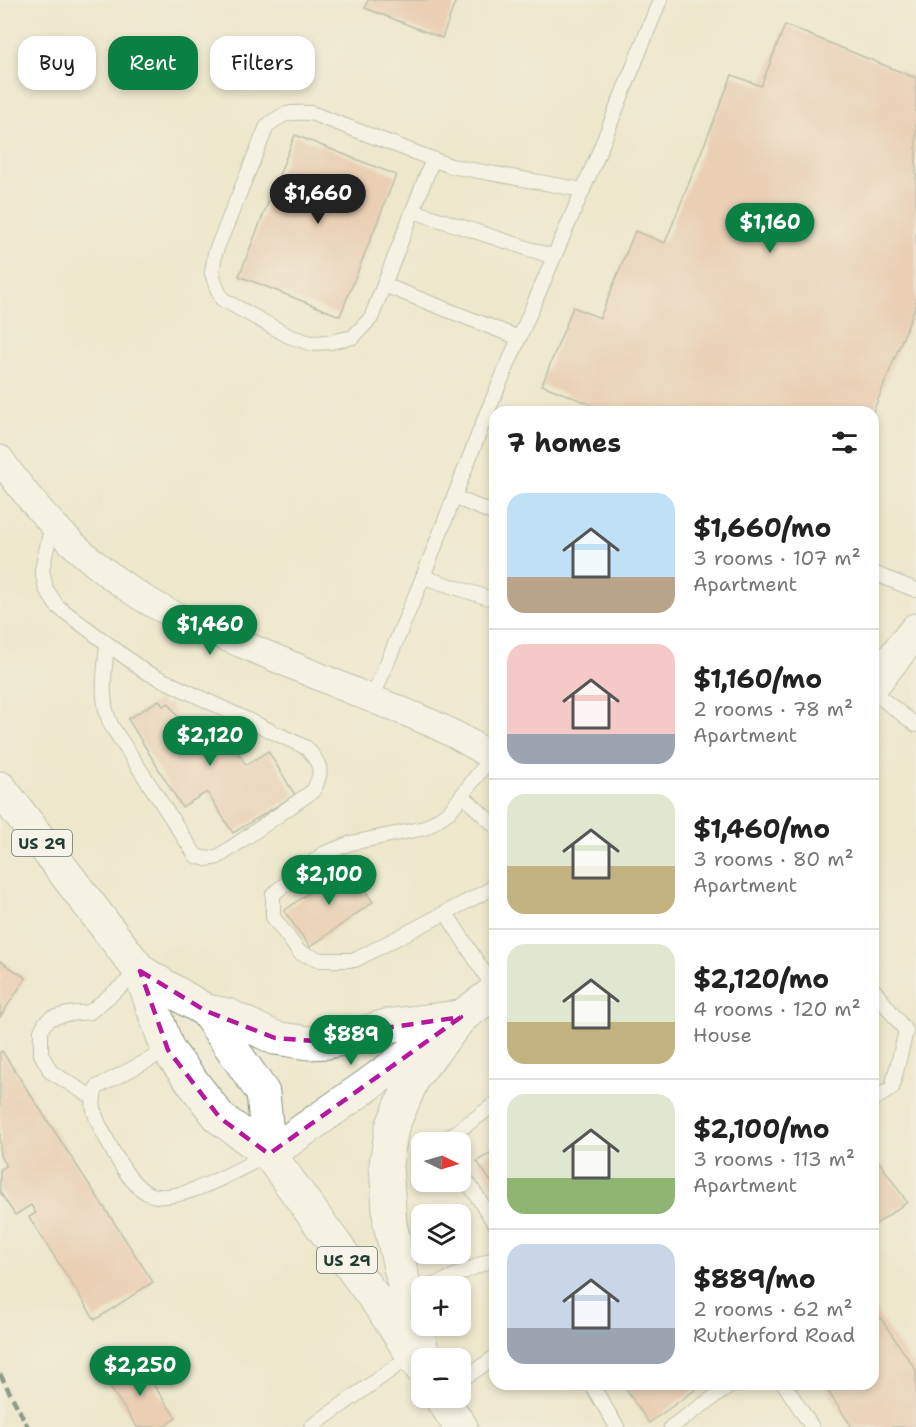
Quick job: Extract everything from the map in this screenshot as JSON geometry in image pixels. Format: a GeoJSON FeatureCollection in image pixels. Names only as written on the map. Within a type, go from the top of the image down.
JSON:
{"type":"FeatureCollection","features":[{"type":"Feature","properties":{"kind":"main road"},"geometry":{"type":"LineString","coordinates":[[879,676],[916,630]]}},
{"type":"Feature","properties":{"kind":"main road","name":"US 29"},"geometry":{"type":"LineString","coordinates":[[0,788],[140,971],[168,1050],[220,1118],[269,1154],[410,1296]]}},
{"type":"Feature","properties":{"kind":"main road","name":"US 29"},"geometry":{"type":"LineString","coordinates":[[140,971],[206,1011],[263,1093],[269,1154]]}},
{"type":"Feature","properties":{"kind":"main road"},"geometry":{"type":"LineString","coordinates":[[269,1154],[489,996]]}},
{"type":"Feature","properties":{"kind":"main road"},"geometry":{"type":"LineString","coordinates":[[206,1011],[227,1015],[275,1038],[309,1043],[337,1040],[386,1026],[461,1017]]}},
{"type":"Feature","properties":{"kind":"main road"},"geometry":{"type":"LineString","coordinates":[[418,1348],[410,1296],[390,1224],[386,1164],[392,1126],[414,1076],[461,1017]]}},
{"type":"Feature","properties":{"kind":"main road"},"geometry":{"type":"LineString","coordinates":[[448,1408],[461,1427]]}},
{"type":"Feature","properties":{"kind":"street"},"geometry":{"type":"LineString","coordinates":[[0,459],[22,490],[52,524],[101,569],[143,598],[188,622],[438,726],[489,756]]}},
{"type":"Feature","properties":{"kind":"lane"},"geometry":{"type":"LineString","coordinates":[[494,406],[519,338],[583,190],[660,0]]}},
{"type":"Feature","properties":{"kind":"lane"},"geometry":{"type":"LineString","coordinates":[[433,159],[371,318],[353,337],[331,342],[310,343],[289,336],[222,299],[212,273],[215,253],[267,126],[280,115],[291,112],[311,113],[433,159],[451,166],[583,190]]}},
{"type":"Feature","properties":{"kind":"lane"},"geometry":{"type":"LineString","coordinates":[[413,211],[554,257]]}},
{"type":"Feature","properties":{"kind":"lane"},"geometry":{"type":"LineString","coordinates":[[384,285],[519,338]]}},
{"type":"Feature","properties":{"kind":"lane"},"geometry":{"type":"LineString","coordinates":[[372,699],[454,497],[489,419]]}},
{"type":"Feature","properties":{"kind":"lane"},"geometry":{"type":"LineString","coordinates":[[454,497],[489,512]]}},
{"type":"Feature","properties":{"kind":"lane"},"geometry":{"type":"LineString","coordinates":[[52,524],[42,570],[46,589],[57,606],[144,671],[307,748],[318,762],[321,777],[313,791],[218,857],[206,859],[196,856],[111,725],[104,710],[107,644]]}},
{"type":"Feature","properties":{"kind":"lane"},"geometry":{"type":"LineString","coordinates":[[879,575],[916,590]]}},
{"type":"Feature","properties":{"kind":"lane"},"geometry":{"type":"LineString","coordinates":[[423,577],[489,598]]}},
{"type":"Feature","properties":{"kind":"lane"},"geometry":{"type":"LineString","coordinates":[[879,697],[916,725]]}},
{"type":"Feature","properties":{"kind":"lane"},"geometry":{"type":"LineString","coordinates":[[489,763],[450,811],[425,828],[351,843],[323,854],[273,894],[273,918],[300,953],[321,960],[356,960],[489,888]]}},
{"type":"Feature","properties":{"kind":"lane"},"geometry":{"type":"LineString","coordinates":[[462,795],[489,820]]}},
{"type":"Feature","properties":{"kind":"lane"},"geometry":{"type":"LineString","coordinates":[[446,913],[489,981]]}},
{"type":"Feature","properties":{"kind":"lane"},"geometry":{"type":"LineString","coordinates":[[92,1097],[51,1072],[41,1054],[41,1031],[51,1018],[90,1012],[140,971]]}},
{"type":"Feature","properties":{"kind":"lane"},"geometry":{"type":"LineString","coordinates":[[879,997],[906,1031],[892,1088],[879,1096]]}},
{"type":"Feature","properties":{"kind":"lane"},"geometry":{"type":"LineString","coordinates":[[168,1050],[98,1087],[92,1097],[93,1109],[107,1140],[135,1185],[149,1195],[185,1194],[269,1154]]}},
{"type":"Feature","properties":{"kind":"lane"},"geometry":{"type":"LineString","coordinates":[[456,1132],[489,1108]]}},
{"type":"Feature","properties":{"kind":"lane"},"geometry":{"type":"LineString","coordinates":[[478,1115],[489,1118]]}},
{"type":"Feature","properties":{"kind":"lane"},"geometry":{"type":"LineString","coordinates":[[471,1187],[489,1215]]}},
{"type":"Feature","properties":{"kind":"lane"},"geometry":{"type":"LineString","coordinates":[[410,1296],[489,1261]]}},
{"type":"Feature","properties":{"kind":"lane"},"geometry":{"type":"LineString","coordinates":[[471,1373],[489,1361]]}},
{"type":"Feature","properties":{"kind":"lane"},"geometry":{"type":"LineString","coordinates":[[311,1427],[411,1366]]}},
{"type":"Feature","properties":{"kind":"lane"},"geometry":{"type":"LineString","coordinates":[[595,1390],[617,1427]]}},
{"type":"Feature","properties":{"kind":"lane"},"geometry":{"type":"LineString","coordinates":[[671,1427],[724,1390]]}},
{"type":"Feature","properties":{"kind":"lane"},"geometry":{"type":"LineString","coordinates":[[788,1390],[812,1427]]}},
{"type":"Feature","properties":{"kind":"highlighted area"},"geometry":{"type":"Polygon","coordinates":[[[140,971],[206,1011],[275,1038],[328,1042],[365,1031],[461,1017],[269,1154],[220,1118],[168,1050],[140,971]]]}},
{"type":"Feature","properties":{"kind":"building"},"geometry":{"type":"Polygon","coordinates":[[[368,0],[456,0],[442,38],[365,8],[368,0]]]}},
{"type":"Feature","properties":{"kind":"building"},"geometry":{"type":"Polygon","coordinates":[[[785,25],[916,78],[916,305],[875,406],[595,406],[542,385],[573,307],[600,318],[635,231],[665,243],[732,75],[761,86],[785,25]]]}},
{"type":"Feature","properties":{"kind":"building"},"geometry":{"type":"Polygon","coordinates":[[[295,135],[396,175],[340,316],[239,276],[295,135]]]}},
{"type":"Feature","properties":{"kind":"building"},"geometry":{"type":"Polygon","coordinates":[[[159,700],[163,706],[169,703],[181,722],[189,717],[201,736],[220,724],[246,765],[268,751],[295,795],[233,833],[207,792],[182,807],[128,719],[159,700]]]}},
{"type":"Feature","properties":{"kind":"building"},"geometry":{"type":"Polygon","coordinates":[[[347,865],[373,902],[310,947],[284,911],[347,865]]]}},
{"type":"Feature","properties":{"kind":"building"},"geometry":{"type":"Polygon","coordinates":[[[0,961],[26,978],[0,1017],[0,961]]]}},
{"type":"Feature","properties":{"kind":"building"},"geometry":{"type":"Polygon","coordinates":[[[2,1051],[153,1282],[95,1320],[29,1217],[36,1213],[31,1205],[15,1215],[0,1192],[0,1170],[6,1166],[0,1156],[0,1052],[2,1051]]]}},
{"type":"Feature","properties":{"kind":"building"},"geometry":{"type":"Polygon","coordinates":[[[489,1154],[489,1179],[477,1161],[489,1154]]]}},
{"type":"Feature","properties":{"kind":"building"},"geometry":{"type":"Polygon","coordinates":[[[879,1162],[907,1202],[879,1222],[879,1162]]]}},
{"type":"Feature","properties":{"kind":"building"},"geometry":{"type":"Polygon","coordinates":[[[879,1316],[916,1370],[916,1427],[852,1427],[827,1390],[879,1390],[879,1316]]]}},
{"type":"Feature","properties":{"kind":"building"},"geometry":{"type":"Polygon","coordinates":[[[136,1359],[176,1418],[163,1427],[137,1427],[105,1380],[136,1359]]]}},
{"type":"Feature","properties":{"kind":"building"},"geometry":{"type":"Polygon","coordinates":[[[626,1390],[695,1390],[649,1423],[626,1390]]]}},
{"type":"Feature","properties":{"kind":"railway"},"geometry":{"type":"LineString","coordinates":[[0,1374],[28,1427]]}}]}
